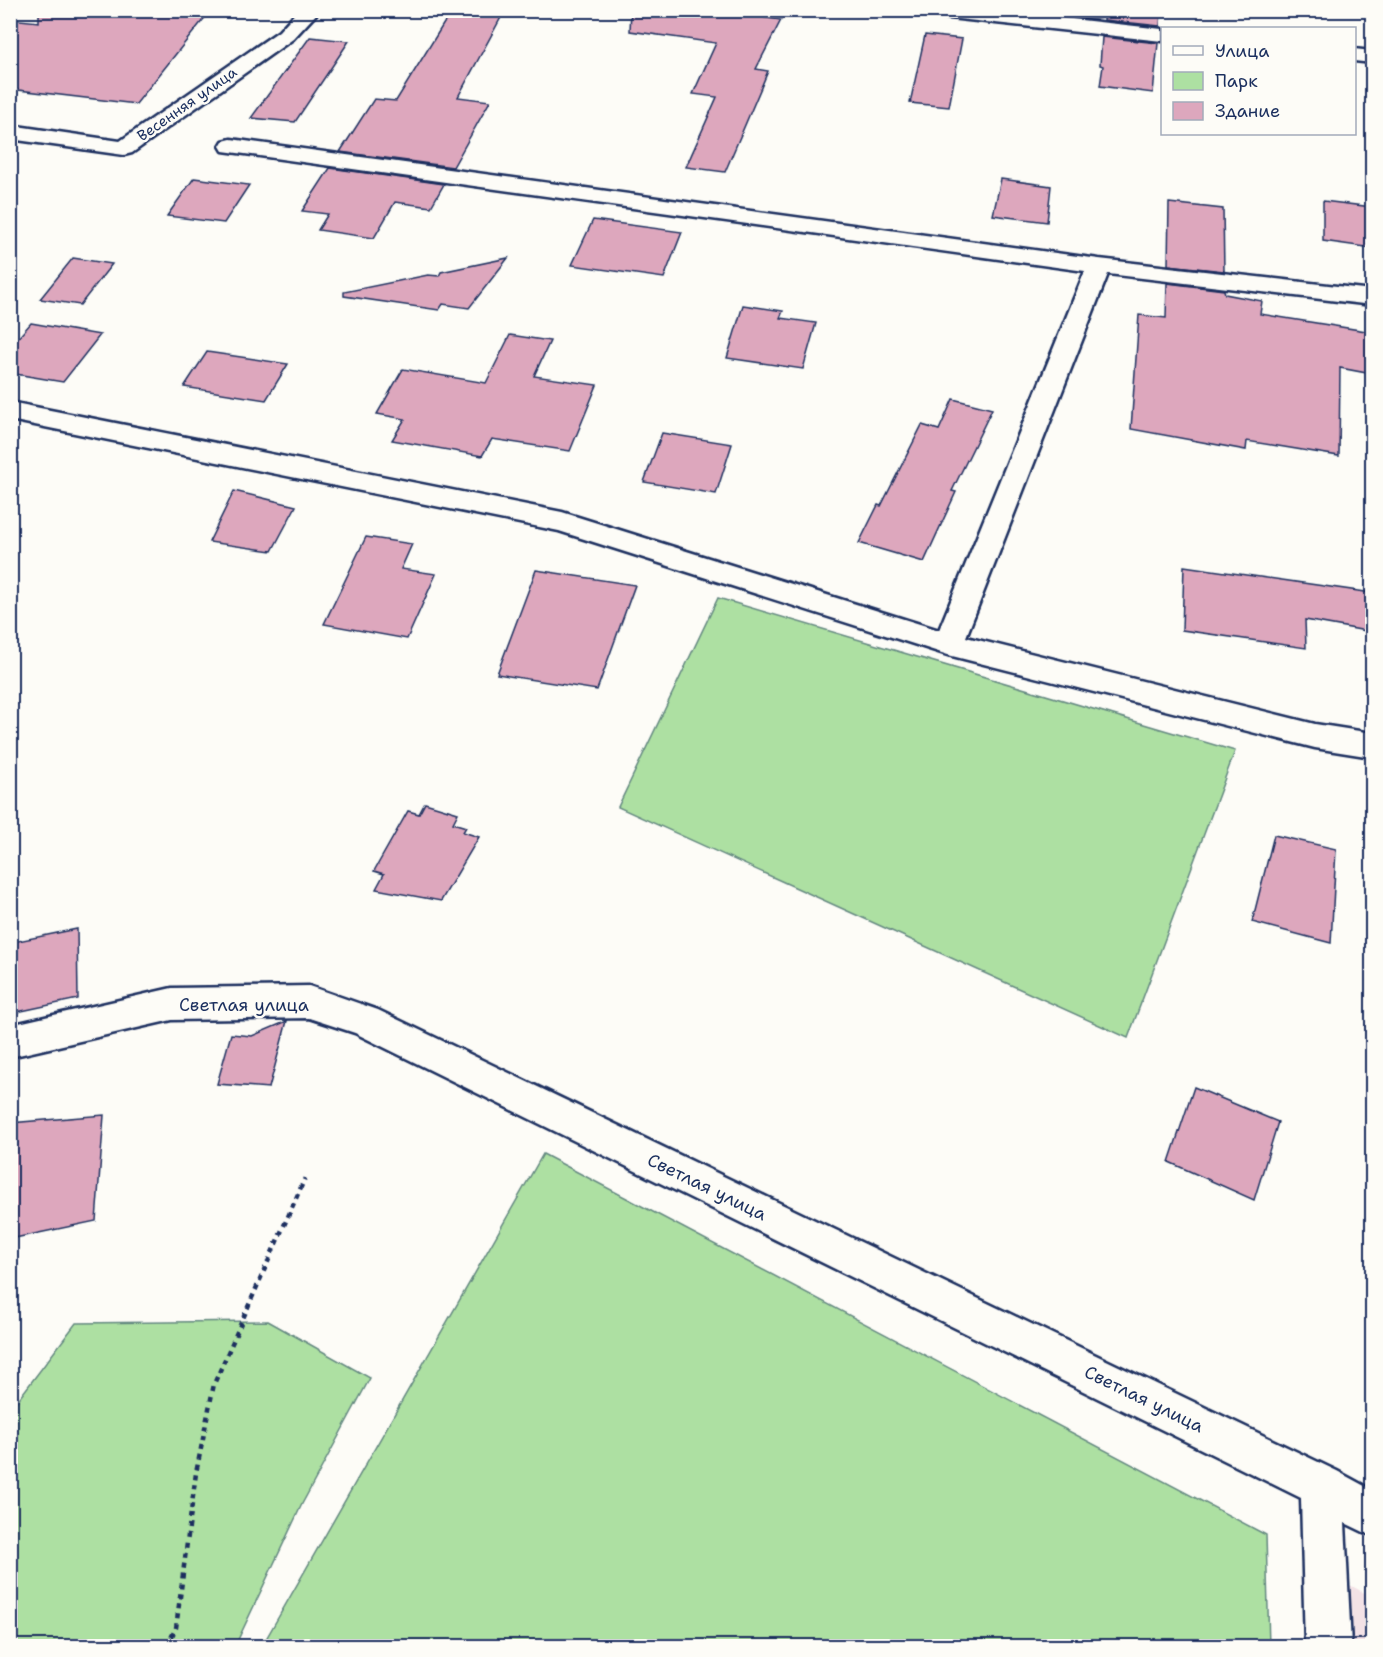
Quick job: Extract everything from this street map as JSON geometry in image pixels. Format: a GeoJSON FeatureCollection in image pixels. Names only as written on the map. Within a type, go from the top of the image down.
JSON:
{"type":"FeatureCollection","features":[{"type":"Feature","properties":{"kind":"street","name":"Весенняя улица"},"geometry":{"type":"LineString","coordinates":[[10,132],[124,148],[286,35],[310,10]]}},
{"type":"Feature","properties":{"kind":"street"},"geometry":{"type":"LineString","coordinates":[[931,10],[1161,35]]}},
{"type":"Feature","properties":{"kind":"street"},"geometry":{"type":"LineString","coordinates":[[1356,55],[1372,57]]}},
{"type":"Feature","properties":{"kind":"street"},"geometry":{"type":"LineString","coordinates":[[231,146],[1099,266],[1372,297]]}},
{"type":"Feature","properties":{"kind":"street"},"geometry":{"type":"LineString","coordinates":[[948,644],[1099,266]]}},
{"type":"Feature","properties":{"kind":"street"},"geometry":{"type":"LineString","coordinates":[[10,411],[562,522],[948,644],[1315,736],[1372,745]]}},
{"type":"Feature","properties":{"kind":"street","name":"Светлая улица"},"geometry":{"type":"LineString","coordinates":[[10,1041],[172,1004],[309,1002],[320,1005],[375,1026],[1322,1486],[1372,1514]]}},
{"type":"Feature","properties":{"kind":"street"},"geometry":{"type":"LineString","coordinates":[[1322,1486],[1328,1647]]}},
{"type":"Feature","properties":{"kind":"path"},"geometry":{"type":"LineString","coordinates":[[166,1647],[176,1628],[196,1473],[214,1384],[305,1178]]}},
{"type":"Feature","properties":{"kind":"shaded area"},"geometry":{"type":"Polygon","coordinates":[[[1339,1579],[1372,1597],[1372,1646],[1342,1646],[1339,1579]]]}},
{"type":"Feature","properties":{"kind":"green space"},"geometry":{"type":"Polygon","coordinates":[[[718,598],[1235,751],[1128,1038],[618,807],[718,598]]]}},
{"type":"Feature","properties":{"kind":"green space"},"geometry":{"type":"Polygon","coordinates":[[[543,1154],[1266,1535],[1269,1646],[262,1646],[543,1154]]]}},
{"type":"Feature","properties":{"kind":"green space"},"geometry":{"type":"Polygon","coordinates":[[[268,1321],[370,1378],[302,1504],[235,1646],[11,1646],[11,1409],[76,1323],[268,1321]]]}},
{"type":"Feature","properties":{"kind":"building"},"geometry":{"type":"Polygon","coordinates":[[[39,10],[211,10],[136,104],[10,89],[10,19],[39,22],[39,10]]]}},
{"type":"Feature","properties":{"kind":"building"},"geometry":{"type":"Polygon","coordinates":[[[452,10],[505,10],[458,97],[490,101],[453,167],[340,152],[374,99],[396,101],[452,10]]]}},
{"type":"Feature","properties":{"kind":"building"},"geometry":{"type":"Polygon","coordinates":[[[631,10],[714,10],[781,20],[756,69],[768,71],[725,172],[686,167],[717,97],[693,94],[716,43],[630,31],[631,10]]]}},
{"type":"Feature","properties":{"kind":"building"},"geometry":{"type":"Polygon","coordinates":[[[1104,10],[1161,10],[1160,26],[1104,20],[1104,10]]]}},
{"type":"Feature","properties":{"kind":"building"},"geometry":{"type":"Polygon","coordinates":[[[925,35],[962,39],[949,107],[910,103],[925,35]]]}},
{"type":"Feature","properties":{"kind":"building"},"geometry":{"type":"Polygon","coordinates":[[[310,37],[349,41],[295,122],[251,118],[310,37]]]}},
{"type":"Feature","properties":{"kind":"building"},"geometry":{"type":"Polygon","coordinates":[[[1102,37],[1158,43],[1153,93],[1100,86],[1103,66],[1100,65],[1102,37]]]}},
{"type":"Feature","properties":{"kind":"building"},"geometry":{"type":"Polygon","coordinates":[[[330,168],[444,184],[431,207],[395,202],[374,238],[318,230],[328,214],[302,211],[330,168]]]}},
{"type":"Feature","properties":{"kind":"building"},"geometry":{"type":"Polygon","coordinates":[[[194,178],[249,185],[224,223],[167,216],[194,178]]]}},
{"type":"Feature","properties":{"kind":"building"},"geometry":{"type":"Polygon","coordinates":[[[1001,179],[1051,186],[1047,222],[993,215],[1001,179]]]}},
{"type":"Feature","properties":{"kind":"building"},"geometry":{"type":"Polygon","coordinates":[[[1323,201],[1372,207],[1372,248],[1323,241],[1323,201]]]}},
{"type":"Feature","properties":{"kind":"building"},"geometry":{"type":"Polygon","coordinates":[[[1169,203],[1223,209],[1224,271],[1168,265],[1169,203]]]}},
{"type":"Feature","properties":{"kind":"building"},"geometry":{"type":"Polygon","coordinates":[[[593,220],[682,232],[664,278],[572,265],[593,220]]]}},
{"type":"Feature","properties":{"kind":"building"},"geometry":{"type":"Polygon","coordinates":[[[73,258],[112,264],[80,305],[40,299],[73,258]]]}},
{"type":"Feature","properties":{"kind":"building"},"geometry":{"type":"Polygon","coordinates":[[[508,258],[469,308],[443,304],[439,310],[344,296],[344,292],[428,275],[439,276],[441,272],[508,258]]]}},
{"type":"Feature","properties":{"kind":"building"},"geometry":{"type":"Polygon","coordinates":[[[1167,283],[1224,290],[1225,294],[1262,301],[1260,314],[1372,332],[1372,374],[1340,368],[1339,456],[1247,441],[1246,450],[1131,429],[1139,315],[1166,318],[1167,283]]]}},
{"type":"Feature","properties":{"kind":"building"},"geometry":{"type":"Polygon","coordinates":[[[743,305],[783,311],[780,318],[816,323],[803,369],[727,358],[743,305]]]}},
{"type":"Feature","properties":{"kind":"building"},"geometry":{"type":"Polygon","coordinates":[[[31,323],[100,335],[63,382],[10,373],[10,347],[31,323]]]}},
{"type":"Feature","properties":{"kind":"building"},"geometry":{"type":"Polygon","coordinates":[[[510,335],[550,341],[534,376],[597,385],[570,451],[492,439],[482,456],[392,440],[405,419],[377,414],[403,369],[486,383],[510,335]]]}},
{"type":"Feature","properties":{"kind":"building"},"geometry":{"type":"Polygon","coordinates":[[[207,352],[288,364],[266,400],[184,387],[207,352]]]}},
{"type":"Feature","properties":{"kind":"building"},"geometry":{"type":"Polygon","coordinates":[[[953,399],[992,409],[952,491],[956,492],[924,562],[859,543],[878,505],[881,506],[922,425],[939,430],[953,399]]]}},
{"type":"Feature","properties":{"kind":"building"},"geometry":{"type":"Polygon","coordinates":[[[662,433],[732,444],[716,494],[644,482],[662,433]]]}},
{"type":"Feature","properties":{"kind":"building"},"geometry":{"type":"Polygon","coordinates":[[[234,491],[296,506],[272,551],[209,542],[234,491]]]}},
{"type":"Feature","properties":{"kind":"building"},"geometry":{"type":"Polygon","coordinates":[[[366,537],[412,544],[401,569],[436,574],[407,639],[324,624],[366,537]]]}},
{"type":"Feature","properties":{"kind":"building"},"geometry":{"type":"Polygon","coordinates":[[[1184,566],[1372,593],[1372,632],[1305,620],[1306,648],[1182,630],[1184,566]]]}},
{"type":"Feature","properties":{"kind":"building"},"geometry":{"type":"Polygon","coordinates":[[[536,570],[635,585],[597,690],[497,674],[536,570]]]}},
{"type":"Feature","properties":{"kind":"building"},"geometry":{"type":"Polygon","coordinates":[[[425,803],[458,813],[453,823],[466,827],[463,832],[479,837],[441,901],[376,889],[384,874],[374,871],[408,811],[419,814],[425,803]]]}},
{"type":"Feature","properties":{"kind":"building"},"geometry":{"type":"Polygon","coordinates":[[[1274,835],[1336,849],[1331,943],[1252,922],[1274,835]]]}},
{"type":"Feature","properties":{"kind":"building"},"geometry":{"type":"Polygon","coordinates":[[[77,929],[78,999],[12,1013],[13,942],[77,929]]]}},
{"type":"Feature","properties":{"kind":"building"},"geometry":{"type":"Polygon","coordinates":[[[287,1021],[269,1088],[217,1084],[231,1034],[252,1036],[287,1021]]]}},
{"type":"Feature","properties":{"kind":"building"},"geometry":{"type":"Polygon","coordinates":[[[1194,1087],[1278,1122],[1254,1200],[1169,1162],[1194,1087]]]}},
{"type":"Feature","properties":{"kind":"building"},"geometry":{"type":"Polygon","coordinates":[[[104,1115],[96,1221],[10,1239],[10,1123],[104,1115]]]}}]}
